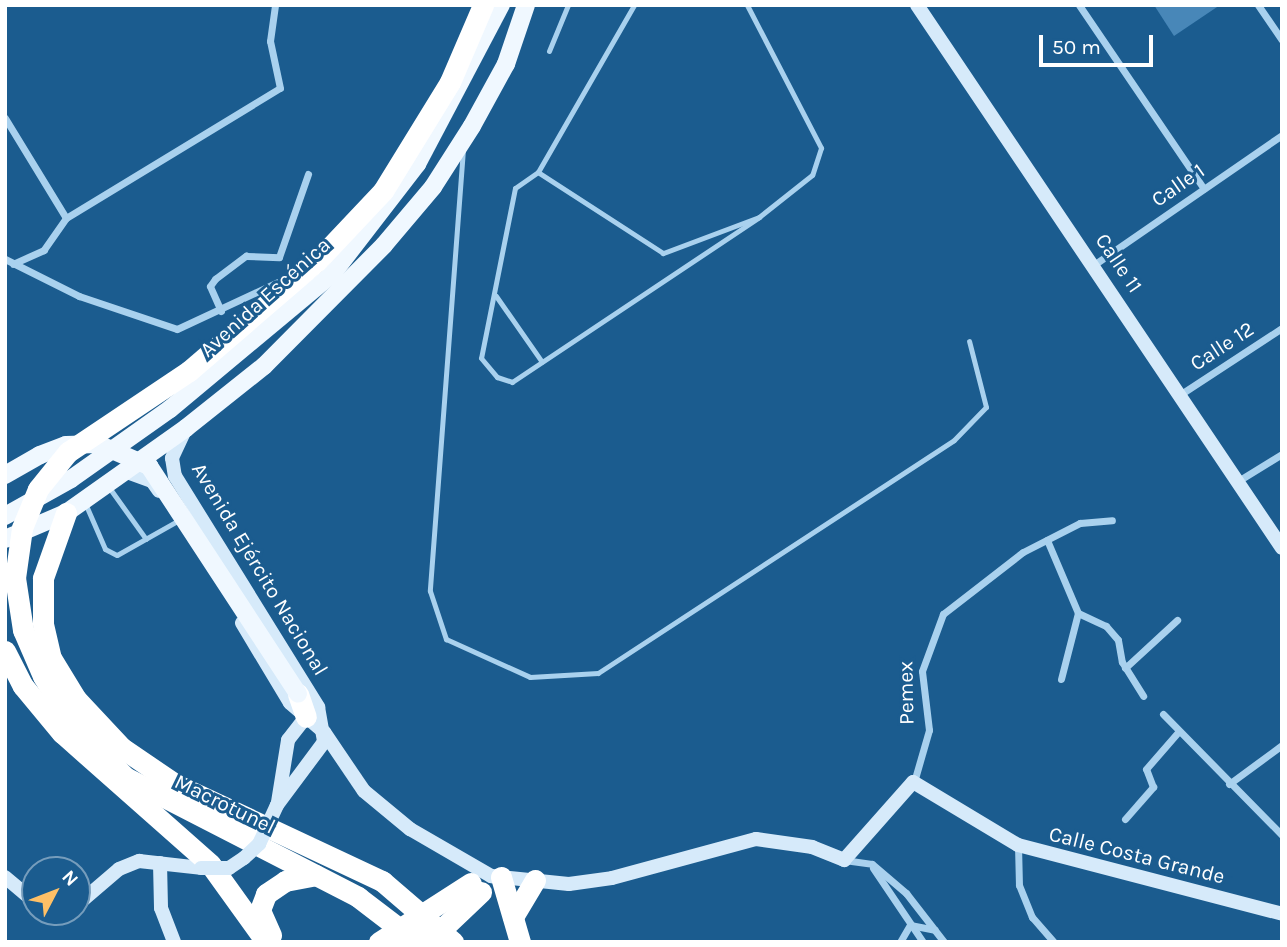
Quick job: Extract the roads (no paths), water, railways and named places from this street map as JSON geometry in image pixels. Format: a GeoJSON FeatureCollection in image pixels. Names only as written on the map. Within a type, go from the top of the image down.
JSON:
{"type":"FeatureCollection","features":[{"type":"Feature","properties":{"kind":"highway","name":"Macrotunel"},"geometry":{"type":"LineString","coordinates":[[415,942],[358,897],[158,799],[125,777],[70,721],[43,676],[23,630],[15,578],[22,528],[38,489],[68,452],[198,363],[317,261],[383,191],[450,82],[483,5]]}},
{"type":"Feature","properties":{"kind":"highway"},"geometry":{"type":"LineString","coordinates":[[66,513],[43,578],[43,624],[51,658],[76,699],[122,748],[175,784],[382,881],[453,942]]}},
{"type":"Feature","properties":{"kind":"highway"},"geometry":{"type":"LineString","coordinates":[[5,650],[23,686],[102,774],[210,864],[266,942]]}},
{"type":"Feature","properties":{"kind":"highway"},"geometry":{"type":"LineString","coordinates":[[298,694],[306,716]]}},
{"type":"Feature","properties":{"kind":"highway"},"geometry":{"type":"LineString","coordinates":[[102,774],[125,777]]}},
{"type":"Feature","properties":{"kind":"highway"},"geometry":{"type":"LineString","coordinates":[[158,799],[160,821]]}},
{"type":"Feature","properties":{"kind":"highway"},"geometry":{"type":"LineString","coordinates":[[277,942],[260,910],[267,894],[285,881],[315,875]]}},
{"type":"Feature","properties":{"kind":"highway"},"geometry":{"type":"LineString","coordinates":[[486,880],[513,917],[520,942]]}},
{"type":"Feature","properties":{"kind":"highway"},"geometry":{"type":"LineString","coordinates":[[379,942],[486,880]]}},
{"type":"Feature","properties":{"kind":"highway"},"geometry":{"type":"LineString","coordinates":[[415,942],[444,927],[486,880]]}},
{"type":"Feature","properties":{"kind":"highway"},"geometry":{"type":"LineString","coordinates":[[513,917],[535,880]]}},
{"type":"Feature","properties":{"kind":"main road","name":"Avenida Escénica"},"geometry":{"type":"LineString","coordinates":[[5,516],[71,480],[170,409],[333,273],[373,225],[457,99],[501,5]]}},
{"type":"Feature","properties":{"kind":"main road"},"geometry":{"type":"LineString","coordinates":[[5,539],[66,513],[186,428],[264,366],[384,245],[464,139],[506,64],[526,5]]}},
{"type":"Feature","properties":{"kind":"main road"},"geometry":{"type":"LineString","coordinates":[[5,475],[81,443],[115,448],[149,466],[298,694]]}},
{"type":"Feature","properties":{"kind":"street"},"geometry":{"type":"LineString","coordinates":[[13,264],[44,250],[66,218],[280,88],[270,41],[275,5]]}},
{"type":"Feature","properties":{"kind":"street","name":"Calle 11"},"geometry":{"type":"LineString","coordinates":[[917,5],[1095,264],[1282,548]]}},
{"type":"Feature","properties":{"kind":"street"},"geometry":{"type":"LineString","coordinates":[[1079,5],[1204,189]]}},
{"type":"Feature","properties":{"kind":"street"},"geometry":{"type":"LineString","coordinates":[[1258,5],[1282,40]]}},
{"type":"Feature","properties":{"kind":"street"},"geometry":{"type":"LineString","coordinates":[[5,118],[66,218]]}},
{"type":"Feature","properties":{"kind":"street","name":"Calle 1"},"geometry":{"type":"LineString","coordinates":[[1095,264],[1282,135]]}},
{"type":"Feature","properties":{"kind":"street"},"geometry":{"type":"LineString","coordinates":[[221,312],[210,286],[215,279],[246,256],[279,257],[308,174]]}},
{"type":"Feature","properties":{"kind":"street"},"geometry":{"type":"LineString","coordinates":[[5,259],[79,296],[177,329],[221,312],[317,260],[353,229],[373,225]]}},
{"type":"Feature","properties":{"kind":"street","name":"Calle 12"},"geometry":{"type":"LineString","coordinates":[[1181,394],[1282,328]]}},
{"type":"Feature","properties":{"kind":"street","name":"Avenida Ejército Nacional"},"geometry":{"type":"LineString","coordinates":[[186,428],[172,458],[196,510],[318,707],[324,732]]}},
{"type":"Feature","properties":{"kind":"street"},"geometry":{"type":"LineString","coordinates":[[1238,481],[1282,454]]}},
{"type":"Feature","properties":{"kind":"street","name":"Avenida Ejército Nacional"},"geometry":{"type":"LineString","coordinates":[[124,471],[152,481],[181,519],[290,704],[324,732],[364,791],[410,829],[486,880],[612,878],[756,839],[812,847],[844,860],[872,864]]}},
{"type":"Feature","properties":{"kind":"street","name":"Pemex"},"geometry":{"type":"LineString","coordinates":[[844,860],[914,782],[929,730],[922,671],[935,628],[974,589],[1046,540],[1080,523],[1112,520]]}},
{"type":"Feature","properties":{"kind":"street"},"geometry":{"type":"LineString","coordinates":[[1046,540],[1078,613],[1061,679]]}},
{"type":"Feature","properties":{"kind":"street"},"geometry":{"type":"LineString","coordinates":[[1078,613],[1106,626],[1125,668],[1143,696]]}},
{"type":"Feature","properties":{"kind":"street"},"geometry":{"type":"LineString","coordinates":[[1125,668],[1177,620]]}},
{"type":"Feature","properties":{"kind":"street"},"geometry":{"type":"LineString","coordinates":[[1163,715],[1282,835]]}},
{"type":"Feature","properties":{"kind":"street"},"geometry":{"type":"LineString","coordinates":[[91,893],[119,869],[160,863],[229,868],[244,858],[260,844],[277,806],[288,740],[306,716]]}},
{"type":"Feature","properties":{"kind":"street"},"geometry":{"type":"LineString","coordinates":[[1125,819],[1153,787],[1146,769],[1179,731]]}},
{"type":"Feature","properties":{"kind":"street"},"geometry":{"type":"LineString","coordinates":[[277,806],[318,755],[324,732]]}},
{"type":"Feature","properties":{"kind":"street"},"geometry":{"type":"LineString","coordinates":[[1229,784],[1282,745]]}},
{"type":"Feature","properties":{"kind":"street","name":"Calle Costa Grande"},"geometry":{"type":"LineString","coordinates":[[914,782],[1018,845],[1282,914]]}},
{"type":"Feature","properties":{"kind":"street"},"geometry":{"type":"LineString","coordinates":[[1018,845],[1019,885],[1032,917],[1054,942]]}},
{"type":"Feature","properties":{"kind":"street"},"geometry":{"type":"LineString","coordinates":[[160,863],[161,908],[174,942]]}},
{"type":"Feature","properties":{"kind":"street"},"geometry":{"type":"LineString","coordinates":[[872,864],[923,942]]}},
{"type":"Feature","properties":{"kind":"street"},"geometry":{"type":"LineString","coordinates":[[872,864],[944,942]]}},
{"type":"Feature","properties":{"kind":"street"},"geometry":{"type":"LineString","coordinates":[[5,877],[21,890]]}},
{"type":"Feature","properties":{"kind":"street"},"geometry":{"type":"LineString","coordinates":[[910,925],[935,930]]}},
{"type":"Feature","properties":{"kind":"street"},"geometry":{"type":"LineString","coordinates":[[900,942],[910,925]]}},
{"type":"Feature","properties":{"kind":"lane"},"geometry":{"type":"LineString","coordinates":[[549,51],[568,5]]}},
{"type":"Feature","properties":{"kind":"lane"},"geometry":{"type":"LineString","coordinates":[[634,5],[538,172],[515,188],[481,358],[496,377],[512,382],[759,218],[811,175],[821,148],[747,5]]}},
{"type":"Feature","properties":{"kind":"lane"},"geometry":{"type":"LineString","coordinates":[[464,139],[430,591],[446,639],[530,677],[598,673],[954,440],[986,407],[969,341]]}},
{"type":"Feature","properties":{"kind":"lane"},"geometry":{"type":"LineString","coordinates":[[538,172],[663,253],[759,218]]}},
{"type":"Feature","properties":{"kind":"lane"},"geometry":{"type":"LineString","coordinates":[[495,295],[542,362]]}},
{"type":"Feature","properties":{"kind":"lane"},"geometry":{"type":"LineString","coordinates":[[106,484],[146,539]]}},
{"type":"Feature","properties":{"kind":"lane"},"geometry":{"type":"LineString","coordinates":[[84,500],[110,554],[146,539],[196,510]]}}]}
